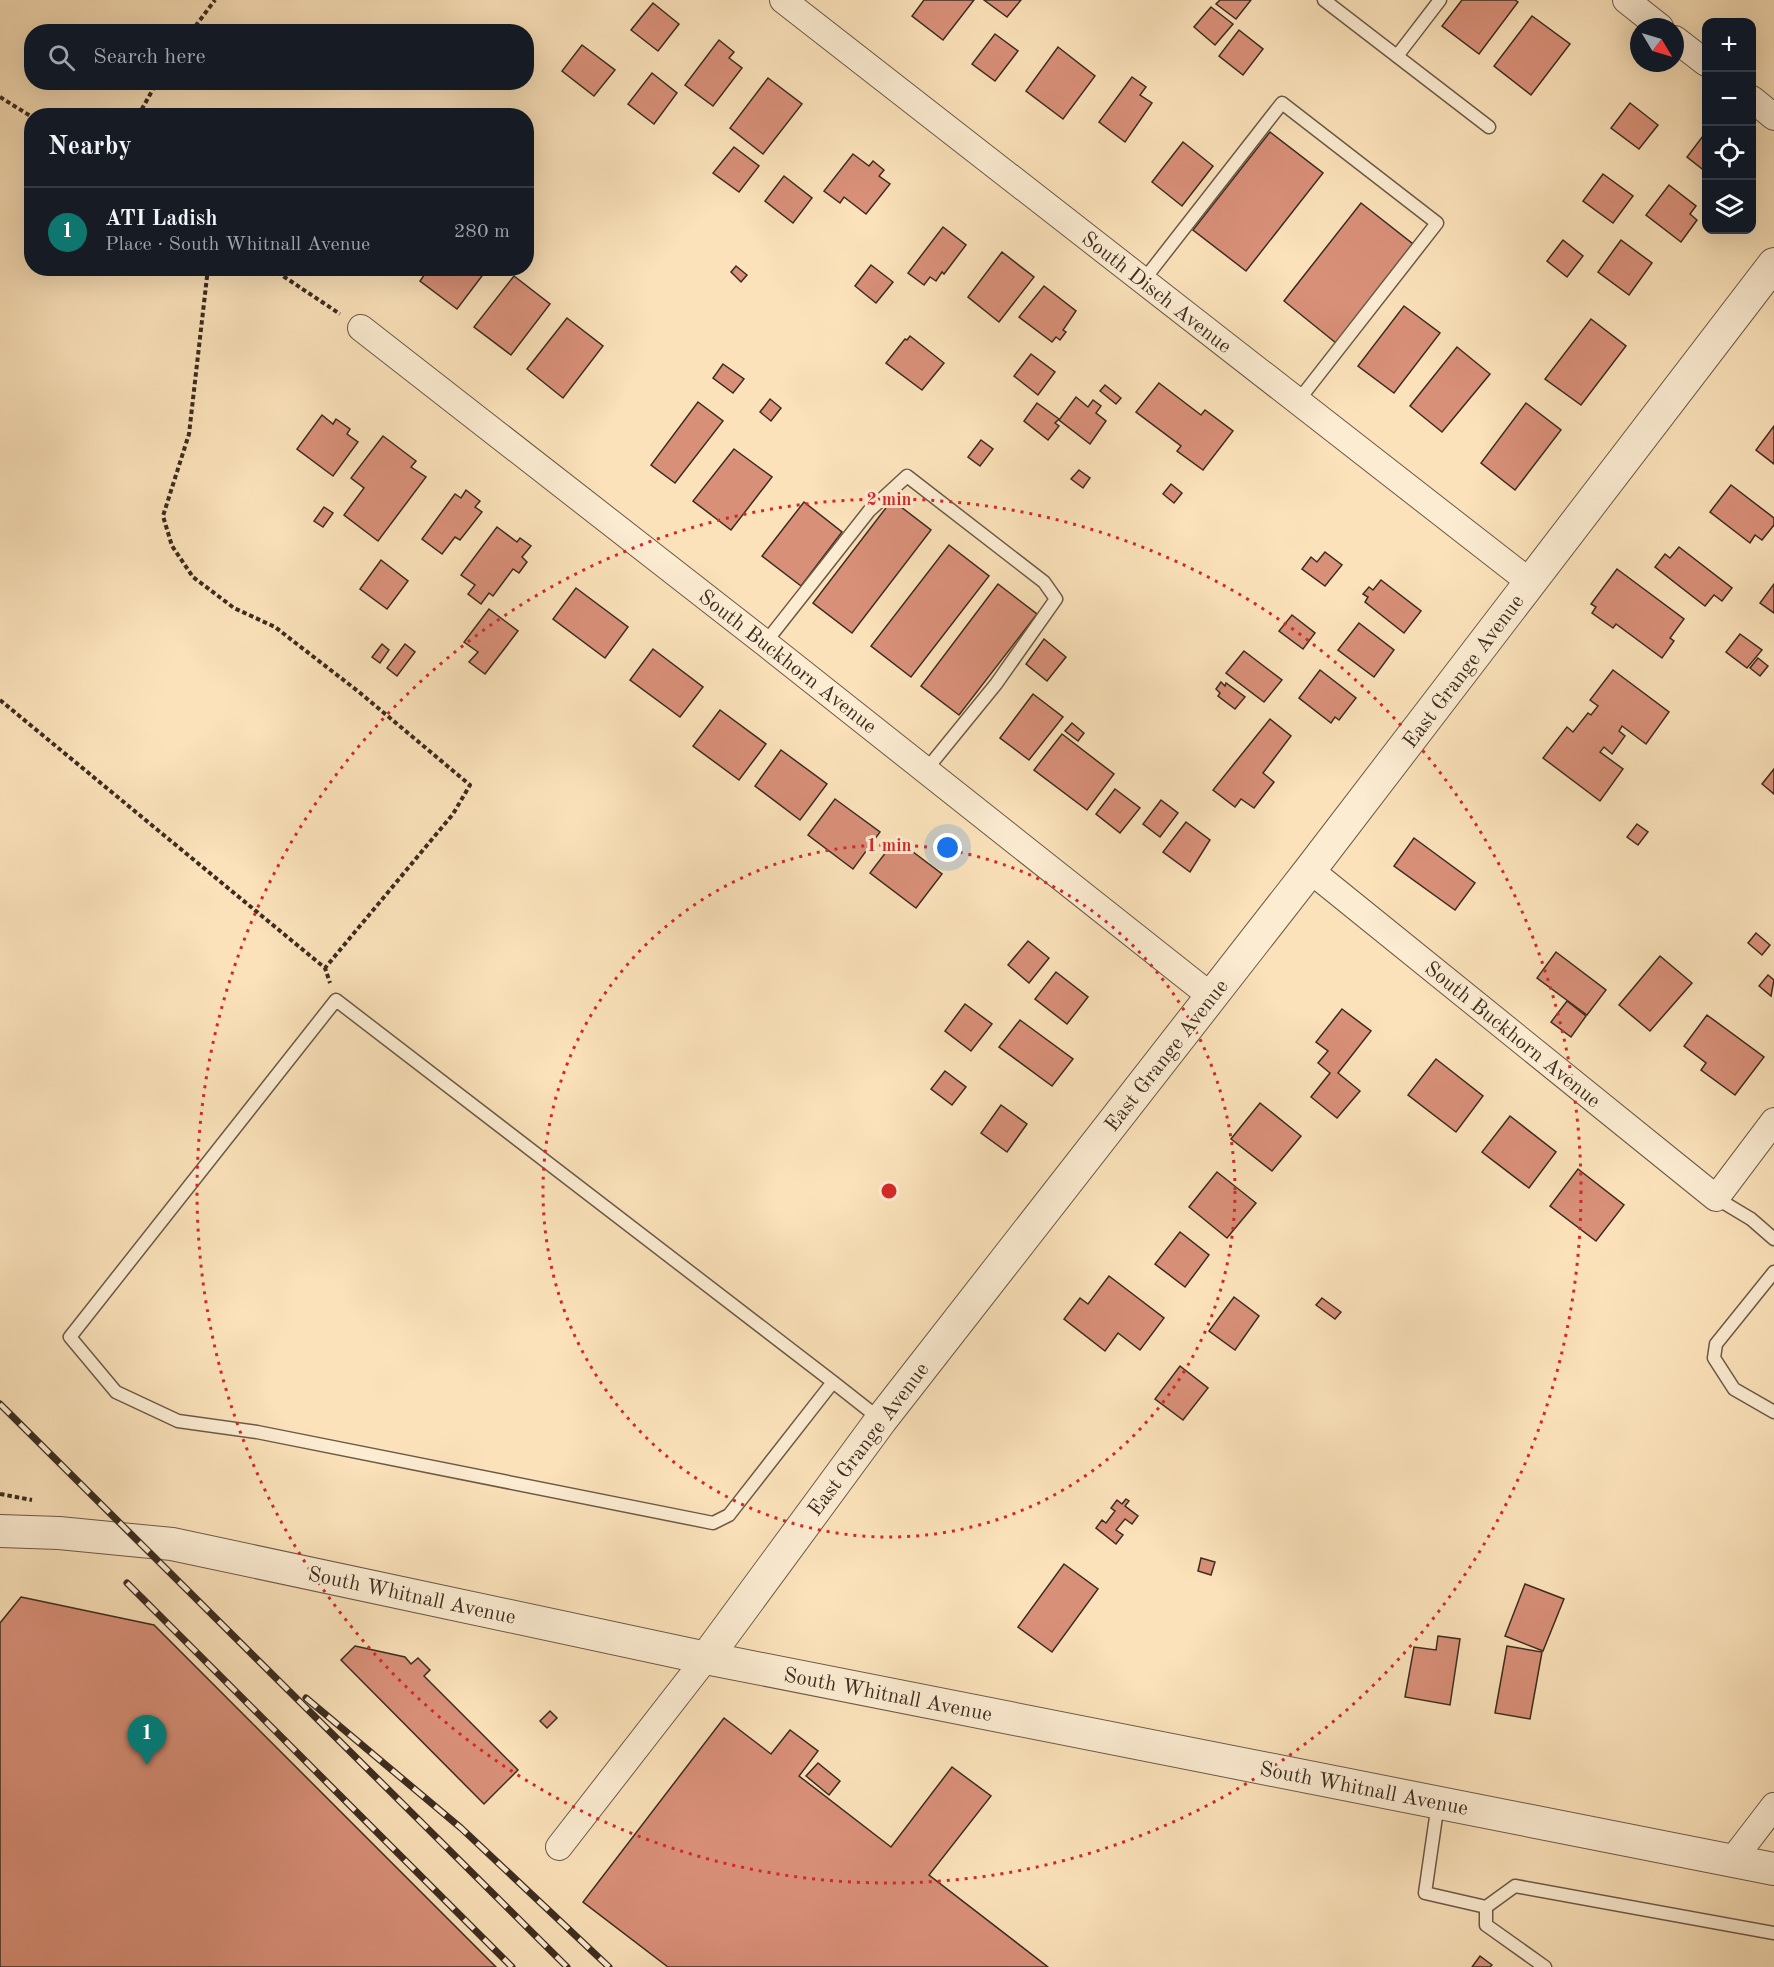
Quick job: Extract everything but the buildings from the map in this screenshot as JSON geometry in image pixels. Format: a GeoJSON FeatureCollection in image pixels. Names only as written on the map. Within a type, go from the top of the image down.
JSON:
{"type":"FeatureCollection","features":[{"type":"Feature","properties":{"kind":"street","name":"South Disch Avenue"},"geometry":{"type":"LineString","coordinates":[[783,0],[1531,583]]}},
{"type":"Feature","properties":{"kind":"street"},"geometry":{"type":"LineString","coordinates":[[1626,0],[1649,18]]}},
{"type":"Feature","properties":{"kind":"street"},"geometry":{"type":"LineString","coordinates":[[1684,46],[1702,59]]}},
{"type":"Feature","properties":{"kind":"street"},"geometry":{"type":"LineString","coordinates":[[1756,102],[1774,117]]}},
{"type":"Feature","properties":{"kind":"street","name":"East Grange Avenue"},"geometry":{"type":"LineString","coordinates":[[559,1847],[706,1658],[881,1420],[1311,870],[1774,264]]}},
{"type":"Feature","properties":{"kind":"street","name":"South Buckhorn Avenue"},"geometry":{"type":"LineString","coordinates":[[361,328],[765,643],[1212,997]]}},
{"type":"Feature","properties":{"kind":"street","name":"South Buckhorn Avenue"},"geometry":{"type":"LineString","coordinates":[[1311,870],[1716,1198]]}},
{"type":"Feature","properties":{"kind":"street"},"geometry":{"type":"LineString","coordinates":[[1716,1198],[1774,1121]]}},
{"type":"Feature","properties":{"kind":"street","name":"South Whitnall Avenue"},"geometry":{"type":"LineString","coordinates":[[0,1531],[59,1533],[172,1544],[706,1658],[1774,1869]]}},
{"type":"Feature","properties":{"kind":"street"},"geometry":{"type":"LineString","coordinates":[[1731,1862],[1774,1806]]}},
{"type":"Feature","properties":{"kind":"lane"},"geometry":{"type":"LineString","coordinates":[[1324,0],[1489,127]]}},
{"type":"Feature","properties":{"kind":"lane"},"geometry":{"type":"LineString","coordinates":[[1397,56],[1440,0]]}},
{"type":"Feature","properties":{"kind":"lane"},"geometry":{"type":"LineString","coordinates":[[1143,281],[1282,103],[1437,223],[1298,401]]}},
{"type":"Feature","properties":{"kind":"lane"},"geometry":{"type":"LineString","coordinates":[[765,643],[869,511],[907,476],[1044,582],[1056,599],[996,684],[926,770]]}},
{"type":"Feature","properties":{"kind":"lane"},"geometry":{"type":"LineString","coordinates":[[833,1382],[729,1515],[713,1523],[257,1432],[178,1421],[116,1392],[70,1337],[336,1000],[833,1382],[881,1420]]}},
{"type":"Feature","properties":{"kind":"lane"},"geometry":{"type":"LineString","coordinates":[[1716,1198],[1750,1219],[1774,1239]]}},
{"type":"Feature","properties":{"kind":"lane"},"geometry":{"type":"LineString","coordinates":[[1774,1272],[1716,1344],[1714,1358],[1734,1389],[1774,1413]]}},
{"type":"Feature","properties":{"kind":"lane"},"geometry":{"type":"LineString","coordinates":[[1438,1803],[1425,1893],[1486,1907],[1515,1886],[1774,1934]]}},
{"type":"Feature","properties":{"kind":"lane"},"geometry":{"type":"LineString","coordinates":[[1486,1907],[1486,1924],[1545,1967]]}},
{"type":"Feature","properties":{"kind":"path"},"geometry":{"type":"LineString","coordinates":[[196,24],[215,0]]}},
{"type":"Feature","properties":{"kind":"path"},"geometry":{"type":"LineString","coordinates":[[142,108],[153,90]]}},
{"type":"Feature","properties":{"kind":"path"},"geometry":{"type":"LineString","coordinates":[[0,97],[24,112]]}},
{"type":"Feature","properties":{"kind":"path"},"geometry":{"type":"LineString","coordinates":[[207,276],[189,434],[163,516],[172,546],[193,577],[234,608],[275,627],[359,692],[470,785],[453,814],[325,968]]}},
{"type":"Feature","properties":{"kind":"path"},"geometry":{"type":"LineString","coordinates":[[283,276],[361,328]]}},
{"type":"Feature","properties":{"kind":"path"},"geometry":{"type":"LineString","coordinates":[[0,700],[325,968],[336,1000]]}},
{"type":"Feature","properties":{"kind":"railway"},"geometry":{"type":"LineString","coordinates":[[0,1404],[567,1967]]}},
{"type":"Feature","properties":{"kind":"railway"},"geometry":{"type":"LineString","coordinates":[[127,1583],[512,1967]]}},
{"type":"Feature","properties":{"kind":"railway"},"geometry":{"type":"LineString","coordinates":[[306,1698],[461,1828],[609,1967]]}},
{"type":"Feature","properties":{"kind":"place","name":"ATI Ladish"},"geometry":{"type":"Point","coordinates":[147,1765]}}]}
